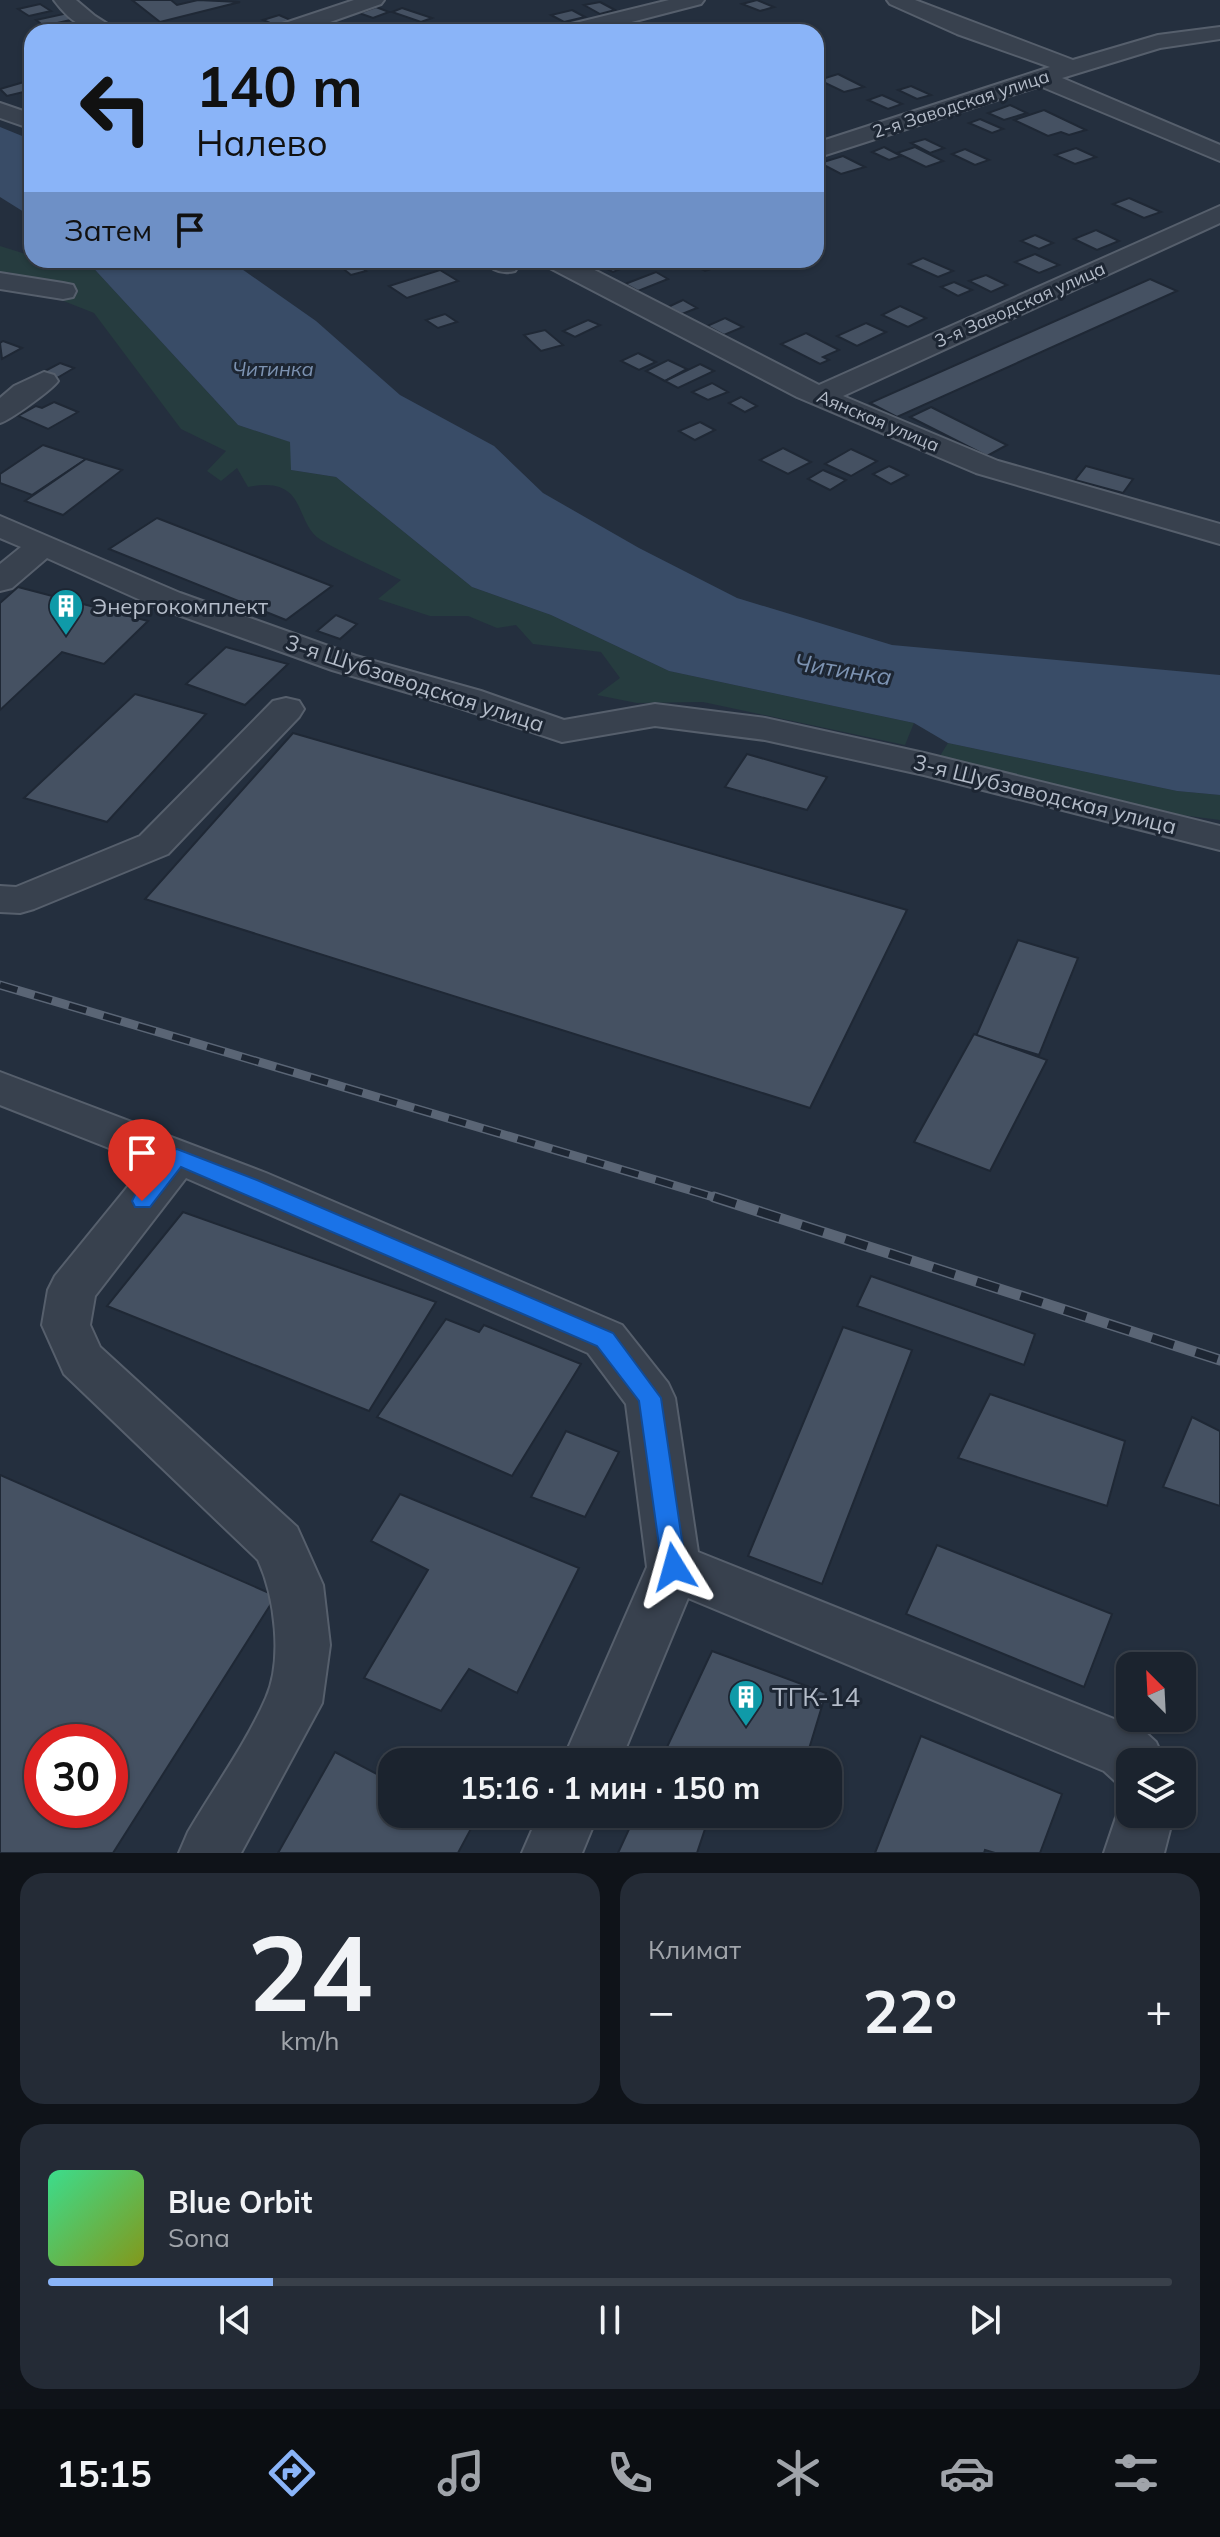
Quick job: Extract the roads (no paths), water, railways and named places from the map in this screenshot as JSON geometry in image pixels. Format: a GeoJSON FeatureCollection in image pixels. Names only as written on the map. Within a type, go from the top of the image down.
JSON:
{"type":"FeatureCollection","features":[{"type":"Feature","properties":{"kind":"street"},"geometry":{"type":"LineString","coordinates":[[64,0],[93,24]]}},
{"type":"Feature","properties":{"kind":"street"},"geometry":{"type":"LineString","coordinates":[[304,24],[374,0]]}},
{"type":"Feature","properties":{"kind":"street"},"geometry":{"type":"LineString","coordinates":[[592,24],[654,4],[694,0]]}},
{"type":"Feature","properties":{"kind":"street"},"geometry":{"type":"LineString","coordinates":[[897,0],[965,29],[1073,68]]}},
{"type":"Feature","properties":{"kind":"street","name":"2-я Заводская улица"},"geometry":{"type":"LineString","coordinates":[[824,148],[1105,57],[1158,42],[1220,33]]}},
{"type":"Feature","properties":{"kind":"street"},"geometry":{"type":"LineString","coordinates":[[1041,78],[1220,154]]}},
{"type":"Feature","properties":{"kind":"street"},"geometry":{"type":"LineString","coordinates":[[0,110],[24,119]]}},
{"type":"Feature","properties":{"kind":"street","name":"3-я Заводская улица"},"geometry":{"type":"LineString","coordinates":[[819,396],[1220,214]]}},
{"type":"Feature","properties":{"kind":"street","name":"Аянская улица"},"geometry":{"type":"LineString","coordinates":[[571,268],[819,396],[987,467],[1220,534]]}},
{"type":"Feature","properties":{"kind":"street"},"geometry":{"type":"LineString","coordinates":[[0,281],[63,291]]}},
{"type":"Feature","properties":{"kind":"street"},"geometry":{"type":"LineString","coordinates":[[0,414],[24,392],[44,381]]}},
{"type":"Feature","properties":{"kind":"street","name":"3-я Шубзаводская улица"},"geometry":{"type":"LineString","coordinates":[[0,526],[197,611],[344,663],[469,699],[562,731],[655,715],[765,729],[924,764],[1220,838]]}},
{"type":"Feature","properties":{"kind":"street"},"geometry":{"type":"LineString","coordinates":[[0,581],[43,545]]}},
{"type":"Feature","properties":{"kind":"street"},"geometry":{"type":"LineString","coordinates":[[0,899],[20,900],[154,845],[286,709]]}},
{"type":"Feature","properties":{"kind":"street"},"geometry":{"type":"LineString","coordinates":[[0,1088],[250,1185],[605,1339],[650,1398],[674,1567],[597,1748]]}},
{"type":"Feature","properties":{"kind":"street"},"geometry":{"type":"LineString","coordinates":[[177,1157],[72,1290],[66,1325],[81,1360],[278,1544],[296,1585],[303,1645],[294,1703],[209,1853]]}},
{"type":"Feature","properties":{"kind":"street"},"geometry":{"type":"LineString","coordinates":[[674,1567],[1117,1748]]}},
{"type":"Feature","properties":{"kind":"street"},"geometry":{"type":"LineString","coordinates":[[552,1853],[563,1828]]}},
{"type":"Feature","properties":{"kind":"street"},"geometry":{"type":"LineString","coordinates":[[1134,1853],[1141,1828]]}},
{"type":"Feature","properties":{"kind":"water"},"geometry":{"type":"Polygon","coordinates":[[[0,127],[24,137],[24,212],[0,197],[0,127]]]}},
{"type":"Feature","properties":{"kind":"water","name":"Читинка"},"geometry":{"type":"Polygon","coordinates":[[[93,268],[240,268],[316,321],[400,395],[494,446],[543,493],[639,548],[737,598],[892,645],[1220,675],[1220,795],[1177,791],[948,743],[914,723],[669,671],[551,615],[472,587],[336,477],[291,470],[290,442],[238,425],[93,268]]]}},
{"type":"Feature","properties":{"kind":"railway"},"geometry":{"type":"LineString","coordinates":[[0,985],[720,1199]]}},
{"type":"Feature","properties":{"kind":"railway"},"geometry":{"type":"LineString","coordinates":[[714,1197],[1220,1360]]}},
{"type":"Feature","properties":{"kind":"place","name":"Энергокомплект"},"geometry":{"type":"Point","coordinates":[66,637]}},
{"type":"Feature","properties":{"kind":"place","name":"ТГК-14"},"geometry":{"type":"Point","coordinates":[746,1728]}}]}
